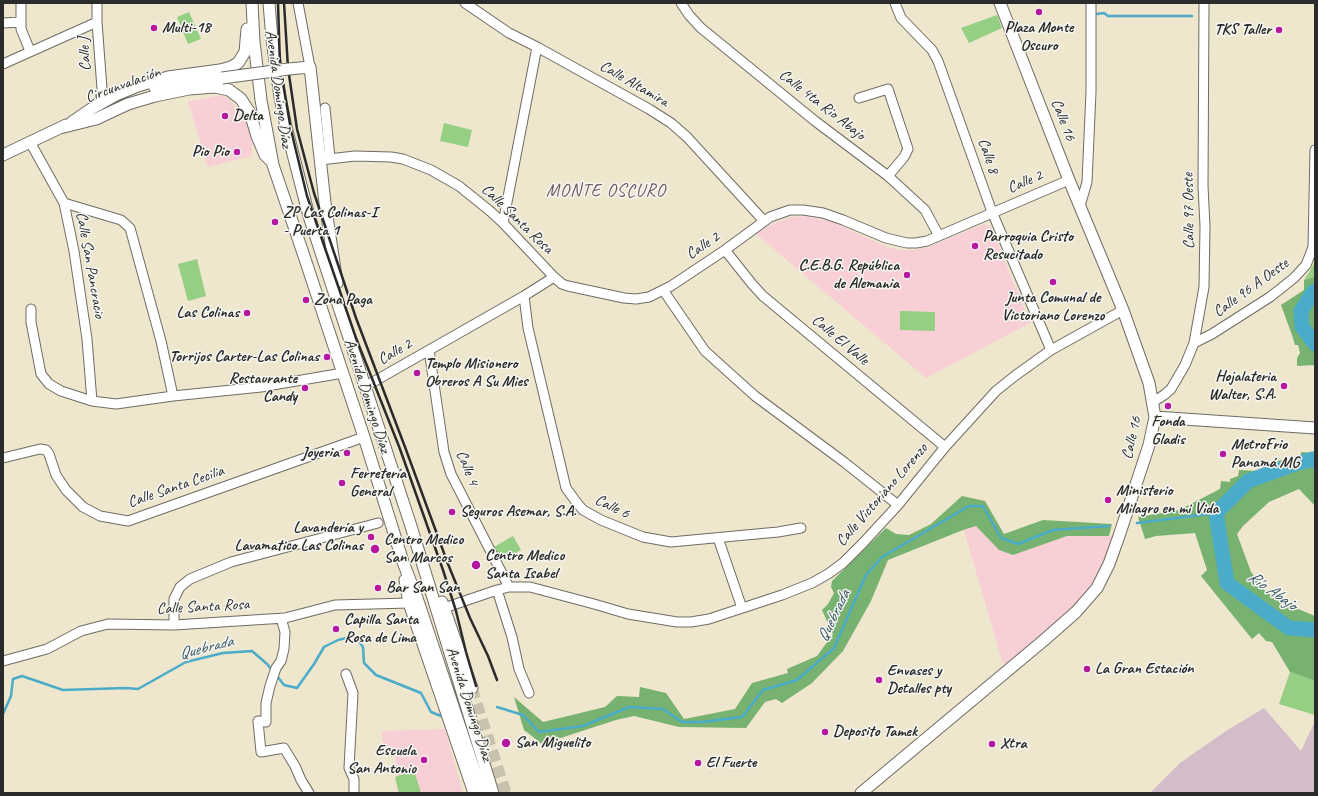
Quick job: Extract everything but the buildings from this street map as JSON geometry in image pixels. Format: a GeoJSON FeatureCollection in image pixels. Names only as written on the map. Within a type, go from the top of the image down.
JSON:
{"type":"FeatureCollection","features":[{"type":"Feature","properties":{"kind":"main road"},"geometry":{"type":"LineString","coordinates":[[64,126],[91,108],[126,90],[168,76],[220,70],[238,63],[242,58],[246,44],[246,11],[248,3]]}},
{"type":"Feature","properties":{"kind":"main road","name":"Avenida Domingo Díaz"},"geometry":{"type":"LineString","coordinates":[[252,3],[254,42],[261,100],[273,165],[364,437],[403,562],[417,598],[482,793]]}},
{"type":"Feature","properties":{"kind":"main road","name":"Avenida Domingo Díaz"},"geometry":{"type":"LineString","coordinates":[[269,3],[272,39],[286,127],[309,216],[366,386],[494,793]]}},
{"type":"Feature","properties":{"kind":"main road","name":"Calle 16"},"geometry":{"type":"LineString","coordinates":[[861,793],[1043,641],[1076,612],[1097,588],[1109,564],[1119,536],[1149,445],[1155,417],[1149,384],[1123,310],[1069,180],[1000,3]]}},
{"type":"Feature","properties":{"kind":"main road"},"geometry":{"type":"LineString","coordinates":[[310,67],[325,159],[342,313]]}},
{"type":"Feature","properties":{"kind":"main road","name":"Circunvalación"},"geometry":{"type":"LineString","coordinates":[[3,155],[130,97],[170,84],[310,67]]}},
{"type":"Feature","properties":{"kind":"main road"},"geometry":{"type":"LineString","coordinates":[[64,126],[96,118],[128,104],[163,94],[190,89],[221,88],[229,90],[235,94],[245,105],[250,113],[265,155],[273,165]]}},
{"type":"Feature","properties":{"kind":"main road"},"geometry":{"type":"LineString","coordinates":[[1155,417],[1315,428]]}},
{"type":"Feature","properties":{"kind":"main road"},"geometry":{"type":"LineString","coordinates":[[420,557],[429,568],[434,578],[472,688]]}},
{"type":"Feature","properties":{"kind":"main road"},"geometry":{"type":"LineString","coordinates":[[403,562],[409,603],[473,793]]}},
{"type":"Feature","properties":{"kind":"street"},"geometry":{"type":"LineString","coordinates":[[21,3],[21,30],[30,51]]}},
{"type":"Feature","properties":{"kind":"street","name":"Calle J"},"geometry":{"type":"LineString","coordinates":[[97,3],[103,102]]}},
{"type":"Feature","properties":{"kind":"street"},"geometry":{"type":"LineString","coordinates":[[298,3],[310,67]]}},
{"type":"Feature","properties":{"kind":"street","name":"Calle Altamira"},"geometry":{"type":"LineString","coordinates":[[465,3],[509,33],[538,47],[671,122],[687,137],[764,221]]}},
{"type":"Feature","properties":{"kind":"street","name":"Calle 4ta Rio Abajo"},"geometry":{"type":"LineString","coordinates":[[681,3],[689,15],[706,32],[815,121],[888,176],[925,210],[939,236]]}},
{"type":"Feature","properties":{"kind":"street","name":"Calle 8"},"geometry":{"type":"LineString","coordinates":[[895,3],[901,18],[932,50],[938,61],[992,212],[1051,350]]}},
{"type":"Feature","properties":{"kind":"street"},"geometry":{"type":"LineString","coordinates":[[1080,206],[1087,182],[1091,92],[1091,3]]}},
{"type":"Feature","properties":{"kind":"street","name":"Calle 97 Oeste"},"geometry":{"type":"LineString","coordinates":[[1153,402],[1171,389],[1186,365],[1194,343],[1204,288],[1204,3]]}},
{"type":"Feature","properties":{"kind":"street"},"geometry":{"type":"LineString","coordinates":[[3,23],[22,22]]}},
{"type":"Feature","properties":{"kind":"street"},"geometry":{"type":"LineString","coordinates":[[3,64],[97,22]]}},
{"type":"Feature","properties":{"kind":"street"},"geometry":{"type":"LineString","coordinates":[[504,223],[538,47]]}},
{"type":"Feature","properties":{"kind":"street"},"geometry":{"type":"LineString","coordinates":[[859,98],[888,89],[908,149],[904,157],[888,176]]}},
{"type":"Feature","properties":{"kind":"street"},"geometry":{"type":"LineString","coordinates":[[325,108],[325,159]]}},
{"type":"Feature","properties":{"kind":"street","name":"Calle San Pancracio"},"geometry":{"type":"LineString","coordinates":[[30,142],[64,203],[74,251],[87,339],[92,401]]}},
{"type":"Feature","properties":{"kind":"street","name":"Calle 96 A Oeste"},"geometry":{"type":"LineString","coordinates":[[1194,343],[1212,334],[1270,297],[1294,278],[1306,265],[1313,247],[1315,150]]}},
{"type":"Feature","properties":{"kind":"street","name":"Calle Santa Rosa"},"geometry":{"type":"LineString","coordinates":[[325,159],[355,156],[391,157],[430,170],[459,186],[504,223],[554,277]]}},
{"type":"Feature","properties":{"kind":"street","name":"Calle 2"},"geometry":{"type":"LineString","coordinates":[[366,386],[524,296],[554,277],[562,284],[568,286],[624,298],[636,299],[649,297],[663,290],[725,250],[764,221],[790,210],[803,210],[834,216],[894,241],[916,243],[927,241],[1069,180]]}},
{"type":"Feature","properties":{"kind":"street"},"geometry":{"type":"LineString","coordinates":[[64,203],[121,220],[130,228],[161,341],[173,396]]}},
{"type":"Feature","properties":{"kind":"street","name":"Calle El Valle"},"geometry":{"type":"LineString","coordinates":[[725,250],[763,296],[945,446]]}},
{"type":"Feature","properties":{"kind":"street"},"geometry":{"type":"LineString","coordinates":[[663,290],[705,351],[754,396],[844,462],[898,505]]}},
{"type":"Feature","properties":{"kind":"street","name":"Calle 6"},"geometry":{"type":"LineString","coordinates":[[524,296],[528,328],[566,488],[576,503],[590,515],[643,537],[671,542],[778,532],[801,528]]}},
{"type":"Feature","properties":{"kind":"street"},"geometry":{"type":"LineString","coordinates":[[31,309],[41,374],[49,384],[61,391],[92,401],[116,404],[173,396],[261,387],[343,373]]}},
{"type":"Feature","properties":{"kind":"street","name":"Calle Victoriano Lorenzo"},"geometry":{"type":"LineString","coordinates":[[444,608],[509,587],[530,588],[543,590],[628,614],[677,622],[691,622],[710,619],[812,584],[843,563],[863,543],[898,505],[945,446],[996,391],[1051,350],[1123,310]]}},
{"type":"Feature","properties":{"kind":"street","name":"Calle 4"},"geometry":{"type":"LineString","coordinates":[[429,350],[446,459],[457,485],[509,587]]}},
{"type":"Feature","properties":{"kind":"street","name":"Calle Santa Cecilia"},"geometry":{"type":"LineString","coordinates":[[3,458],[40,449],[46,450],[49,454],[56,475],[66,490],[83,507],[100,516],[128,521],[364,437]]}},
{"type":"Feature","properties":{"kind":"street"},"geometry":{"type":"LineString","coordinates":[[174,625],[174,599],[180,587],[190,579],[231,562],[378,523]]}},
{"type":"Feature","properties":{"kind":"street"},"geometry":{"type":"LineString","coordinates":[[718,538],[742,608]]}},
{"type":"Feature","properties":{"kind":"street"},"geometry":{"type":"LineString","coordinates":[[497,590],[512,637],[519,669],[530,693]]}},
{"type":"Feature","properties":{"kind":"street","name":"Calle Santa Rosa"},"geometry":{"type":"LineString","coordinates":[[3,661],[47,649],[81,631],[108,624],[174,625],[281,618],[335,605],[409,603]]}},
{"type":"Feature","properties":{"kind":"street"},"geometry":{"type":"LineString","coordinates":[[281,618],[285,632],[284,649],[281,661],[276,668],[272,679],[266,703],[266,722],[258,721],[261,752],[284,748],[309,793]]}},
{"type":"Feature","properties":{"kind":"street"},"geometry":{"type":"LineString","coordinates":[[346,674],[353,693],[349,768],[354,779],[354,793]]}},
{"type":"Feature","properties":{"kind":"shaded area"},"geometry":{"type":"Polygon","coordinates":[[[221,95],[229,99],[247,123],[252,139],[252,156],[208,167],[188,102],[221,95]]]}},
{"type":"Feature","properties":{"kind":"shaded area","name":"C.E.B.G. República de Alemania"},"geometry":{"type":"Polygon","coordinates":[[[804,216],[832,222],[890,248],[902,250],[914,250],[929,247],[984,224],[991,227],[1030,323],[926,378],[756,234],[774,223],[792,217],[804,216]]]}},
{"type":"Feature","properties":{"kind":"shaded area"},"geometry":{"type":"Polygon","coordinates":[[[976,526],[999,550],[1013,555],[1067,536],[1114,536],[1103,566],[1085,596],[1006,667],[1001,658],[964,530],[976,526]]]}},
{"type":"Feature","properties":{"kind":"shaded area"},"geometry":{"type":"Polygon","coordinates":[[[1264,708],[1301,751],[1315,721],[1315,793],[1150,793],[1180,763],[1226,731],[1264,708]]]}},
{"type":"Feature","properties":{"kind":"shaded area","name":"Escuela San Antonio"},"geometry":{"type":"Polygon","coordinates":[[[445,729],[463,793],[397,793],[395,752],[383,752],[382,731],[445,729]]]}},
{"type":"Feature","properties":{"kind":"green space"},"geometry":{"type":"Polygon","coordinates":[[[189,12],[201,39],[188,44],[177,17],[189,12]]]}},
{"type":"Feature","properties":{"kind":"green space"},"geometry":{"type":"Polygon","coordinates":[[[997,15],[1002,28],[969,43],[961,28],[997,15]]]}},
{"type":"Feature","properties":{"kind":"green space"},"geometry":{"type":"Polygon","coordinates":[[[444,123],[472,130],[468,147],[440,141],[444,123]]]}},
{"type":"Feature","properties":{"kind":"green space"},"geometry":{"type":"Polygon","coordinates":[[[197,259],[206,296],[188,301],[178,264],[197,259]]]}},
{"type":"Feature","properties":{"kind":"green space"},"geometry":{"type":"Polygon","coordinates":[[[1315,261],[1315,277],[1304,280],[1311,269],[1315,261]]]}},
{"type":"Feature","properties":{"kind":"green space"},"geometry":{"type":"Polygon","coordinates":[[[1315,277],[1315,365],[1297,366],[1297,358],[1300,353],[1298,345],[1295,345],[1281,305],[1304,290],[1304,280],[1315,277]]]}},
{"type":"Feature","properties":{"kind":"green space"},"geometry":{"type":"Polygon","coordinates":[[[900,311],[935,312],[935,331],[900,330],[900,311]]]}},
{"type":"Feature","properties":{"kind":"green space"},"geometry":{"type":"Polygon","coordinates":[[[1301,452],[1315,453],[1315,506],[1299,489],[1269,502],[1243,526],[1237,534],[1251,572],[1266,592],[1291,606],[1315,616],[1315,681],[1290,672],[1272,642],[1266,641],[1259,633],[1252,639],[1201,576],[1207,570],[1195,533],[1156,536],[1145,539],[1138,517],[1179,510],[1220,489],[1221,481],[1230,482],[1230,479],[1238,476],[1239,470],[1258,471],[1278,461],[1301,455],[1301,452]]]}},
{"type":"Feature","properties":{"kind":"green space"},"geometry":{"type":"Polygon","coordinates":[[[962,496],[985,501],[1004,534],[1043,520],[1112,524],[1109,536],[1067,536],[1013,555],[999,550],[976,526],[888,560],[871,601],[843,651],[812,683],[782,703],[776,699],[765,702],[746,728],[679,727],[634,716],[616,720],[542,744],[524,730],[514,697],[543,722],[605,707],[617,696],[639,697],[640,687],[666,693],[684,719],[735,709],[752,683],[788,673],[787,669],[817,656],[833,634],[822,610],[828,604],[834,593],[831,587],[832,581],[886,528],[896,534],[909,535],[931,524],[962,496]]]}},
{"type":"Feature","properties":{"kind":"green space"},"geometry":{"type":"Polygon","coordinates":[[[513,536],[521,550],[502,560],[494,547],[513,536]]]}},
{"type":"Feature","properties":{"kind":"green space"},"geometry":{"type":"Polygon","coordinates":[[[1290,672],[1315,681],[1315,715],[1279,704],[1290,672]]]}},
{"type":"Feature","properties":{"kind":"green space"},"geometry":{"type":"Polygon","coordinates":[[[414,770],[421,793],[399,793],[395,777],[414,770]]]}},
{"type":"Feature","properties":{"kind":"waterway"},"geometry":{"type":"LineString","coordinates":[[1097,14],[1104,13],[1108,16],[1192,16]]}},
{"type":"Feature","properties":{"kind":"waterway","name":"Río Abajo"},"geometry":{"type":"LineString","coordinates":[[1315,291],[1301,311],[1302,327],[1315,344]]}},
{"type":"Feature","properties":{"kind":"waterway","name":"Río Abajo"},"geometry":{"type":"LineString","coordinates":[[1315,461],[1313,459],[1295,464],[1248,481],[1216,513],[1227,583],[1289,628],[1315,630]]}},
{"type":"Feature","properties":{"kind":"waterway","name":"Quebrada"},"geometry":{"type":"LineString","coordinates":[[497,707],[523,715],[539,732],[583,726],[629,707],[663,709],[682,722],[702,722],[742,717],[763,690],[797,680],[834,648],[866,575],[882,557],[969,506],[983,506],[1001,538],[1018,544],[1053,530],[1109,526]]}},
{"type":"Feature","properties":{"kind":"waterway","name":"Quebrada"},"geometry":{"type":"LineString","coordinates":[[1137,523],[1216,513]]}},
{"type":"Feature","properties":{"kind":"waterway","name":"Quebrada"},"geometry":{"type":"LineString","coordinates":[[277,676],[284,685],[297,688],[324,647],[338,640],[355,636],[363,647],[364,663],[376,675],[421,693],[431,712],[441,716]]}},
{"type":"Feature","properties":{"kind":"waterway","name":"Quebrada"},"geometry":{"type":"LineString","coordinates":[[3,714],[11,696],[13,679],[22,676],[63,690],[138,689],[186,662],[223,653],[252,651],[272,670]]}},
{"type":"Feature","properties":{"kind":"tunnel"},"geometry":{"type":"LineString","coordinates":[[472,688],[506,793]]}},
{"type":"Feature","properties":{"kind":"railway"},"geometry":{"type":"LineString","coordinates":[[278,3],[280,66],[291,130],[307,196],[356,338],[400,449],[443,570],[456,611],[476,686]]}},
{"type":"Feature","properties":{"kind":"railway"},"geometry":{"type":"LineString","coordinates":[[284,3],[288,68],[297,129],[314,193],[356,318],[448,564],[497,680]]}},
{"type":"Feature","properties":{"kind":"place","name":"Plaza Monte Oscuro"},"geometry":{"type":"Point","coordinates":[1039,12]}},
{"type":"Feature","properties":{"kind":"place","name":"Multi-18"},"geometry":{"type":"Point","coordinates":[154,28]}},
{"type":"Feature","properties":{"kind":"place","name":"TKS Taller"},"geometry":{"type":"Point","coordinates":[1279,30]}},
{"type":"Feature","properties":{"kind":"place","name":"Delta"},"geometry":{"type":"Point","coordinates":[225,116]}},
{"type":"Feature","properties":{"kind":"place","name":"Pio Pio"},"geometry":{"type":"Point","coordinates":[237,152]}},
{"type":"Feature","properties":{"kind":"place","name":"ZP Las Colinas-I - Puerta 1"},"geometry":{"type":"Point","coordinates":[275,222]}},
{"type":"Feature","properties":{"kind":"place","name":"Parroquia Cristo Resucitado"},"geometry":{"type":"Point","coordinates":[975,246]}},
{"type":"Feature","properties":{"kind":"place","name":"C.E.B.G. República de Alemania"},"geometry":{"type":"Point","coordinates":[907,275]}},
{"type":"Feature","properties":{"kind":"place","name":"Junta Comunal de Victoriano Lorenzo"},"geometry":{"type":"Point","coordinates":[1053,282]}},
{"type":"Feature","properties":{"kind":"place","name":"Zona Paga"},"geometry":{"type":"Point","coordinates":[306,300]}},
{"type":"Feature","properties":{"kind":"place","name":"Las Colinas"},"geometry":{"type":"Point","coordinates":[247,313]}},
{"type":"Feature","properties":{"kind":"place","name":"Torrijos Carter-Las Colinas"},"geometry":{"type":"Point","coordinates":[327,357]}},
{"type":"Feature","properties":{"kind":"place","name":"Templo Misionero Obreros A Su Mies"},"geometry":{"type":"Point","coordinates":[417,373]}},
{"type":"Feature","properties":{"kind":"place","name":"Hojalateria Walter, S.A."},"geometry":{"type":"Point","coordinates":[1284,386]}},
{"type":"Feature","properties":{"kind":"place","name":"Restaurante Candy"},"geometry":{"type":"Point","coordinates":[305,388]}},
{"type":"Feature","properties":{"kind":"place","name":"Fonda Gladis"},"geometry":{"type":"Point","coordinates":[1168,406]}},
{"type":"Feature","properties":{"kind":"place","name":"Joyeria"},"geometry":{"type":"Point","coordinates":[347,453]}},
{"type":"Feature","properties":{"kind":"place","name":"MetroFrio Panamá MG"},"geometry":{"type":"Point","coordinates":[1223,454]}},
{"type":"Feature","properties":{"kind":"place","name":"Ferretería General"},"geometry":{"type":"Point","coordinates":[342,483]}},
{"type":"Feature","properties":{"kind":"place","name":"Ministerio Milagro en mi Vida"},"geometry":{"type":"Point","coordinates":[1108,500]}},
{"type":"Feature","properties":{"kind":"place","name":"Seguros Asemar, S.A."},"geometry":{"type":"Point","coordinates":[452,512]}},
{"type":"Feature","properties":{"kind":"place","name":"Lavandería y Lavamatico Las Colinas"},"geometry":{"type":"Point","coordinates":[371,537]}},
{"type":"Feature","properties":{"kind":"place","name":"Centro Medico San Marcos"},"geometry":{"type":"Point","coordinates":[375,549]}},
{"type":"Feature","properties":{"kind":"place","name":"Centro Medico Santa Isabel"},"geometry":{"type":"Point","coordinates":[476,565]}},
{"type":"Feature","properties":{"kind":"place","name":"Bar San San"},"geometry":{"type":"Point","coordinates":[378,588]}},
{"type":"Feature","properties":{"kind":"place","name":"Capilla Santa Rosa de Lima"},"geometry":{"type":"Point","coordinates":[336,629]}},
{"type":"Feature","properties":{"kind":"place","name":"La Gran Estación"},"geometry":{"type":"Point","coordinates":[1087,669]}},
{"type":"Feature","properties":{"kind":"place","name":"Envases y Detalles pty"},"geometry":{"type":"Point","coordinates":[879,680]}},
{"type":"Feature","properties":{"kind":"place","name":"Deposito Tamek"},"geometry":{"type":"Point","coordinates":[825,732]}},
{"type":"Feature","properties":{"kind":"place","name":"San Miguelito"},"geometry":{"type":"Point","coordinates":[506,743]}},
{"type":"Feature","properties":{"kind":"place","name":"Xtra"},"geometry":{"type":"Point","coordinates":[992,744]}},
{"type":"Feature","properties":{"kind":"place","name":"Escuela San Antonio"},"geometry":{"type":"Point","coordinates":[424,760]}},
{"type":"Feature","properties":{"kind":"place","name":"El Fuerte"},"geometry":{"type":"Point","coordinates":[698,763]}},
{"type":"Feature","properties":{"kind":"district","name":"MONTE OSCURO"},"geometry":{"type":"Point","coordinates":[606,191]}}]}
